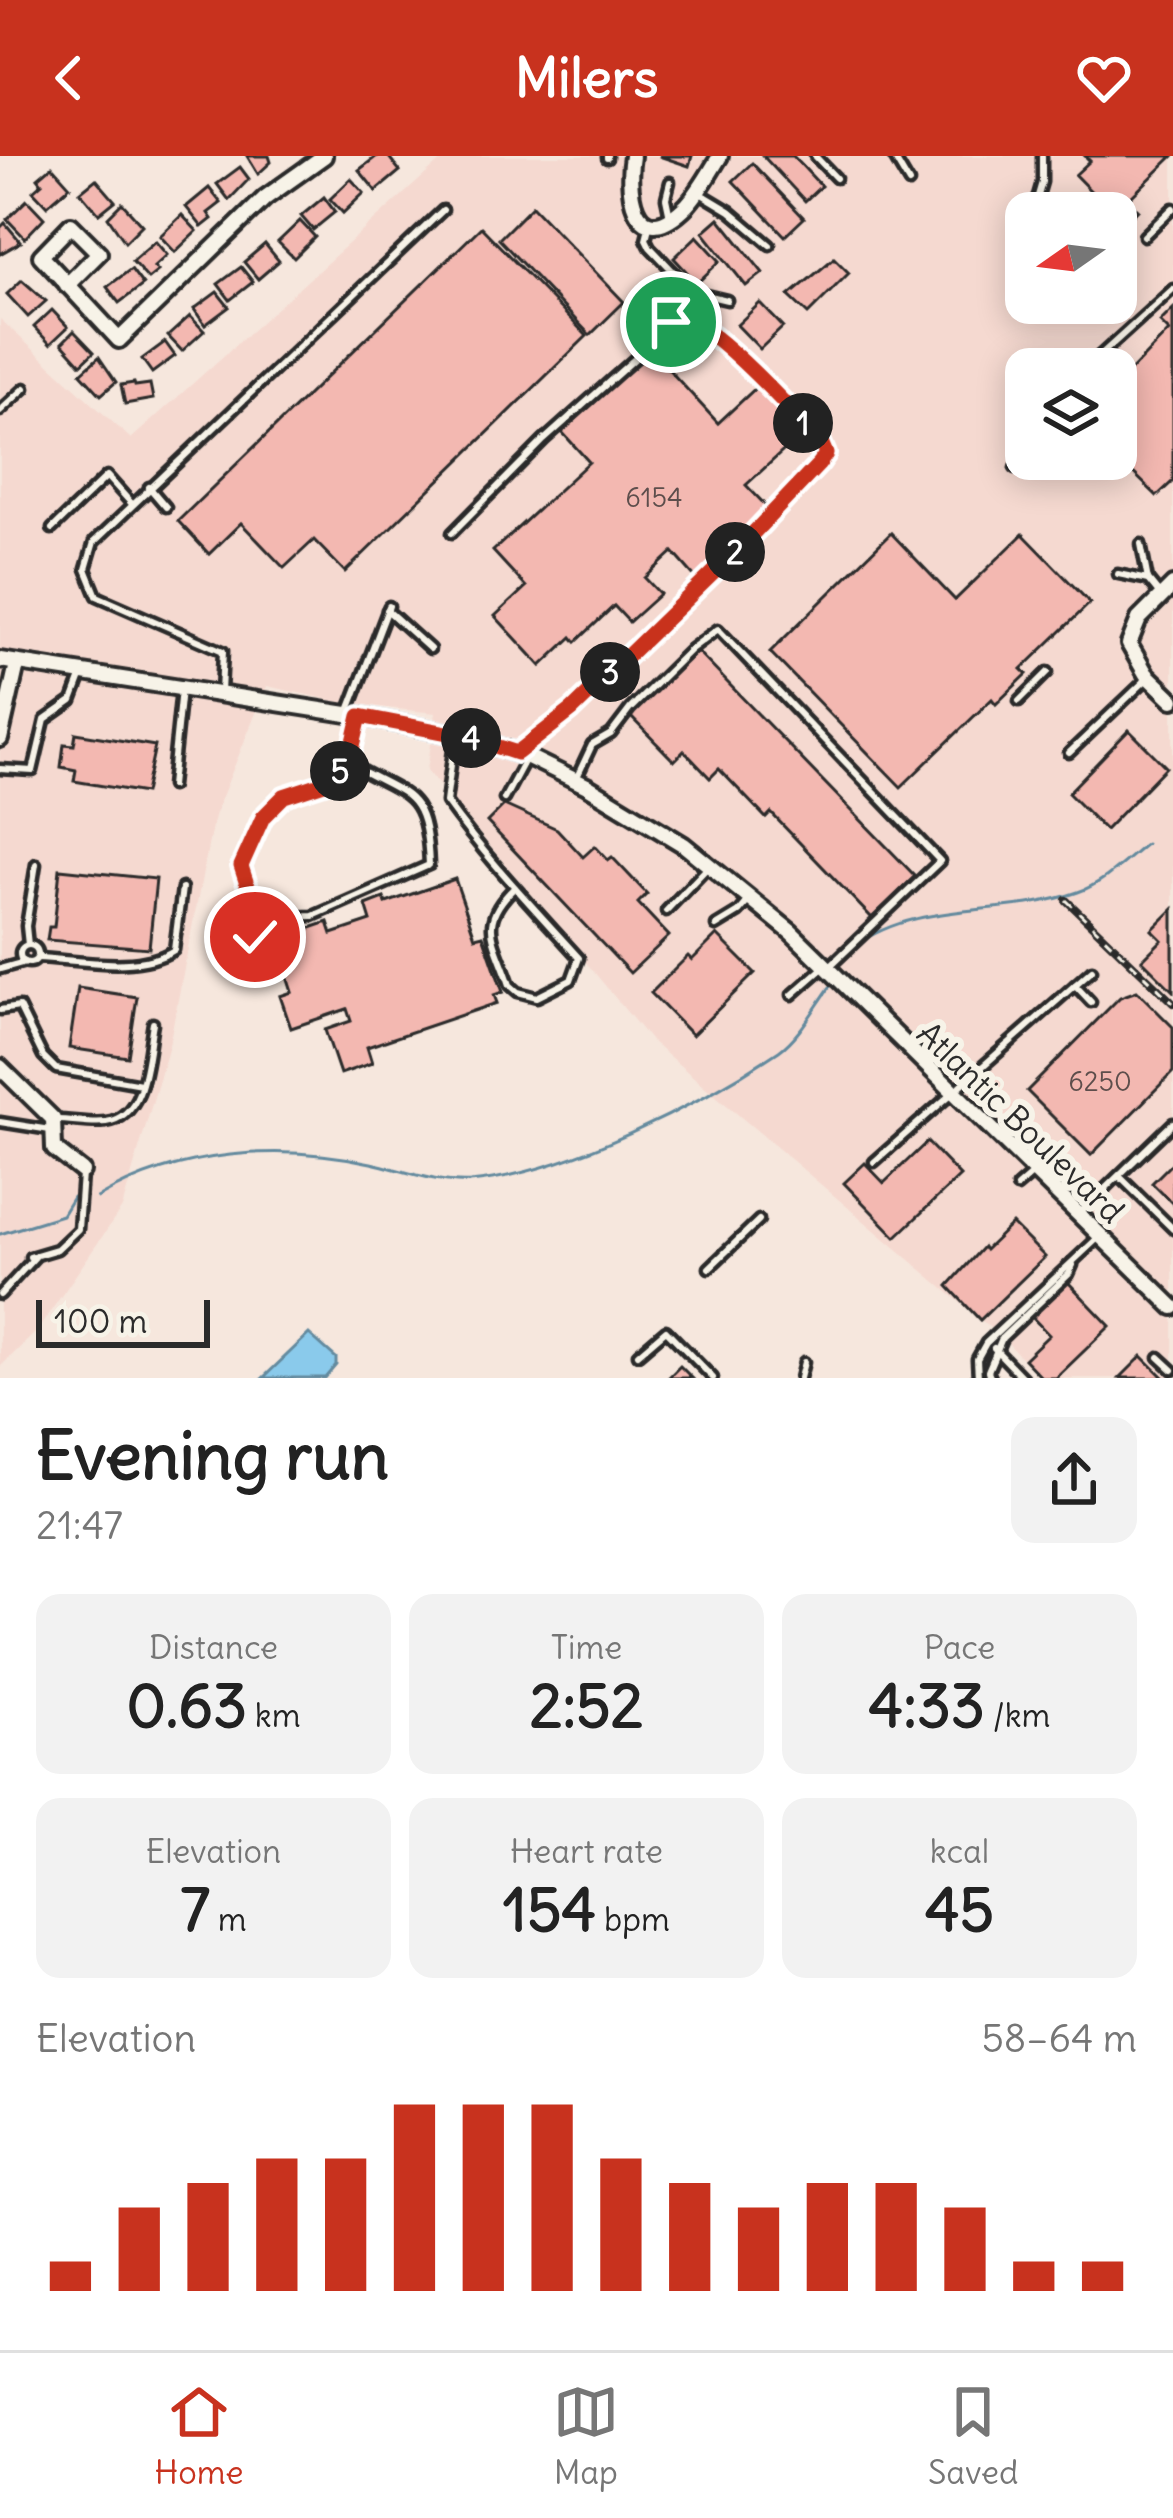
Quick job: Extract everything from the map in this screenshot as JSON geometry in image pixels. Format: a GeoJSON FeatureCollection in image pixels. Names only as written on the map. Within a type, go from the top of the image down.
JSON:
{"type":"FeatureCollection","features":[{"type":"Feature","properties":{"kind":"street"},"geometry":{"type":"LineString","coordinates":[[68,286],[119,340],[265,198],[324,156]]}},
{"type":"Feature","properties":{"kind":"street"},"geometry":{"type":"LineString","coordinates":[[632,156],[630,201],[641,220],[650,224],[670,217],[697,191],[720,156]]}},
{"type":"Feature","properties":{"kind":"street"},"geometry":{"type":"LineString","coordinates":[[1167,591],[1139,619],[1129,644],[1149,677],[1173,700]]}},
{"type":"Feature","properties":{"kind":"street","name":"Atlantic Boulevard"},"geometry":{"type":"LineString","coordinates":[[0,660],[455,735],[522,755],[576,781],[684,845],[791,932],[1173,1307]]}},
{"type":"Feature","properties":{"kind":"street"},"geometry":{"type":"LineString","coordinates":[[0,739],[16,664]]}},
{"type":"Feature","properties":{"kind":"street"},"geometry":{"type":"LineString","coordinates":[[0,1067],[54,1125],[54,1149],[82,1171]]}},
{"type":"Feature","properties":{"kind":"lane"},"geometry":{"type":"LineString","coordinates":[[814,156],[836,178]]}},
{"type":"Feature","properties":{"kind":"lane"},"geometry":{"type":"LineString","coordinates":[[892,156],[909,182]]}},
{"type":"Feature","properties":{"kind":"lane"},"geometry":{"type":"LineString","coordinates":[[1039,192],[1042,156]]}},
{"type":"Feature","properties":{"kind":"lane"},"geometry":{"type":"LineString","coordinates":[[670,182],[666,198],[670,217]]}},
{"type":"Feature","properties":{"kind":"lane"},"geometry":{"type":"LineString","coordinates":[[697,191],[770,245]]}},
{"type":"Feature","properties":{"kind":"lane"},"geometry":{"type":"LineString","coordinates":[[1144,236],[1173,208]]}},
{"type":"Feature","properties":{"kind":"lane"},"geometry":{"type":"LineString","coordinates":[[221,695],[223,651],[97,596],[86,569],[94,542],[443,210]]}},
{"type":"Feature","properties":{"kind":"lane"},"geometry":{"type":"LineString","coordinates":[[650,224],[646,239],[650,247],[693,292],[727,300]]}},
{"type":"Feature","properties":{"kind":"lane"},"geometry":{"type":"LineString","coordinates":[[1108,348],[1173,289]]}},
{"type":"Feature","properties":{"kind":"lane"},"geometry":{"type":"LineString","coordinates":[[452,533],[544,440],[678,320],[694,323],[739,360],[825,448],[819,464],[741,546],[522,755],[504,799]]}},
{"type":"Feature","properties":{"kind":"lane"},"geometry":{"type":"LineString","coordinates":[[0,411],[25,388]]}},
{"type":"Feature","properties":{"kind":"lane"},"geometry":{"type":"LineString","coordinates":[[52,529],[107,476],[132,504]]}},
{"type":"Feature","properties":{"kind":"lane"},"geometry":{"type":"LineString","coordinates":[[149,487],[166,508]]}},
{"type":"Feature","properties":{"kind":"lane"},"geometry":{"type":"LineString","coordinates":[[1141,544],[1148,580]]}},
{"type":"Feature","properties":{"kind":"lane"},"geometry":{"type":"LineString","coordinates":[[1118,574],[1148,580],[1167,591]]}},
{"type":"Feature","properties":{"kind":"lane"},"geometry":{"type":"LineString","coordinates":[[255,937],[258,918],[241,866],[263,817],[284,796],[327,782],[349,763],[353,716],[388,608],[430,649]]}},
{"type":"Feature","properties":{"kind":"lane"},"geometry":{"type":"LineString","coordinates":[[576,781],[592,745],[611,734],[691,649],[718,629],[940,861],[827,970],[792,994]]}},
{"type":"Feature","properties":{"kind":"lane"},"geometry":{"type":"LineString","coordinates":[[1019,701],[1048,671]]}},
{"type":"Feature","properties":{"kind":"lane"},"geometry":{"type":"LineString","coordinates":[[0,769],[33,771],[45,720],[72,701],[82,672]]}},
{"type":"Feature","properties":{"kind":"lane"},"geometry":{"type":"LineString","coordinates":[[1070,753],[1149,677]]}},
{"type":"Feature","properties":{"kind":"lane"},"geometry":{"type":"LineString","coordinates":[[171,786],[182,689]]}},
{"type":"Feature","properties":{"kind":"lane"},"geometry":{"type":"LineString","coordinates":[[455,735],[446,802],[478,847],[515,887],[579,958],[571,980],[537,997],[510,985],[490,920],[495,906],[515,887]]}},
{"type":"Feature","properties":{"kind":"lane"},"geometry":{"type":"LineString","coordinates":[[258,918],[313,916],[429,865],[428,829],[411,794],[349,763]]}},
{"type":"Feature","properties":{"kind":"lane"},"geometry":{"type":"LineString","coordinates":[[28,945],[26,926],[36,864]]}},
{"type":"Feature","properties":{"kind":"lane"},"geometry":{"type":"LineString","coordinates":[[666,911],[710,866]]}},
{"type":"Feature","properties":{"kind":"lane"},"geometry":{"type":"LineString","coordinates":[[0,969],[38,958],[134,962],[167,955],[174,950],[182,888]]}},
{"type":"Feature","properties":{"kind":"lane"},"geometry":{"type":"LineString","coordinates":[[716,926],[750,899]]}},
{"type":"Feature","properties":{"kind":"lane"},"geometry":{"type":"LineString","coordinates":[[28,945],[36,948],[38,958]]}},
{"type":"Feature","properties":{"kind":"lane"},"geometry":{"type":"LineString","coordinates":[[25,962],[20,952],[28,945]]}},
{"type":"Feature","properties":{"kind":"lane"},"geometry":{"type":"LineString","coordinates":[[874,1162],[1092,970]]}},
{"type":"Feature","properties":{"kind":"lane"},"geometry":{"type":"LineString","coordinates":[[1075,985],[1091,1002]]}},
{"type":"Feature","properties":{"kind":"lane"},"geometry":{"type":"LineString","coordinates":[[0,1010],[19,1007],[43,1056],[56,1069],[141,1084]]}},
{"type":"Feature","properties":{"kind":"lane"},"geometry":{"type":"LineString","coordinates":[[0,1122],[54,1125],[109,1122],[123,1116],[139,1094],[153,1023]]}},
{"type":"Feature","properties":{"kind":"lane"},"geometry":{"type":"LineString","coordinates":[[1078,1215],[1173,1123]]}},
{"type":"Feature","properties":{"kind":"lane"},"geometry":{"type":"LineString","coordinates":[[0,1295],[34,1256],[57,1250],[78,1229],[82,1171]]}},
{"type":"Feature","properties":{"kind":"lane"},"geometry":{"type":"LineString","coordinates":[[1017,1187],[1034,1172]]}},
{"type":"Feature","properties":{"kind":"lane"},"geometry":{"type":"LineString","coordinates":[[1118,1176],[1173,1229]]}},
{"type":"Feature","properties":{"kind":"lane"},"geometry":{"type":"LineString","coordinates":[[709,1268],[759,1220]]}},
{"type":"Feature","properties":{"kind":"lane"},"geometry":{"type":"LineString","coordinates":[[977,1378],[977,1359],[1070,1274],[1074,1263],[1100,1236]]}},
{"type":"Feature","properties":{"kind":"lane"},"geometry":{"type":"LineString","coordinates":[[638,1354],[666,1330],[713,1378]]}},
{"type":"Feature","properties":{"kind":"lane"},"geometry":{"type":"LineString","coordinates":[[990,1346],[991,1378]]}},
{"type":"Feature","properties":{"kind":"lane"},"geometry":{"type":"LineString","coordinates":[[990,1346],[1023,1378]]}},
{"type":"Feature","properties":{"kind":"lane"},"geometry":{"type":"LineString","coordinates":[[1160,1357],[1173,1370]]}},
{"type":"Feature","properties":{"kind":"lane"},"geometry":{"type":"LineString","coordinates":[[800,1378],[803,1362]]}},
{"type":"Feature","properties":{"kind":"shaded area"},"geometry":{"type":"Polygon","coordinates":[[[446,156],[1173,156],[1173,1378],[1040,1378],[1007,1342],[651,1041],[427,770],[436,713],[349,704],[267,686],[214,816],[169,1045],[122,1208],[37,1331],[0,1367],[0,319],[131,439],[446,156]]]}},
{"type":"Feature","properties":{"kind":"water"},"geometry":{"type":"Polygon","coordinates":[[[309,1334],[336,1358],[325,1378],[263,1378],[309,1334]]]}},
{"type":"Feature","properties":{"kind":"building"},"geometry":{"type":"Polygon","coordinates":[[[247,156],[269,156],[271,162],[258,174],[247,156]]]}},
{"type":"Feature","properties":{"kind":"building"},"geometry":{"type":"Polygon","coordinates":[[[377,156],[388,156],[400,171],[376,191],[359,170],[377,156]]]}},
{"type":"Feature","properties":{"kind":"building"},"geometry":{"type":"Polygon","coordinates":[[[659,156],[692,156],[689,166],[659,156]]]}},
{"type":"Feature","properties":{"kind":"building"},"geometry":{"type":"Polygon","coordinates":[[[763,156],[793,156],[821,186],[805,201],[763,156]]]}},
{"type":"Feature","properties":{"kind":"building"},"geometry":{"type":"Polygon","coordinates":[[[1085,156],[1173,156],[1136,192],[1092,192],[1075,175],[1090,161],[1085,156]]]}},
{"type":"Feature","properties":{"kind":"building"},"geometry":{"type":"Polygon","coordinates":[[[752,163],[804,218],[785,236],[733,181],[752,163]]]}},
{"type":"Feature","properties":{"kind":"building"},"geometry":{"type":"Polygon","coordinates":[[[52,166],[70,186],[47,206],[33,191],[42,183],[38,178],[52,166]]]}},
{"type":"Feature","properties":{"kind":"building"},"geometry":{"type":"Polygon","coordinates":[[[240,167],[249,179],[229,200],[217,184],[240,167]]]}},
{"type":"Feature","properties":{"kind":"building"},"geometry":{"type":"Polygon","coordinates":[[[96,179],[115,201],[99,214],[80,192],[96,179]]]}},
{"type":"Feature","properties":{"kind":"building"},"geometry":{"type":"Polygon","coordinates":[[[351,179],[364,193],[343,213],[330,199],[351,179]]]}},
{"type":"Feature","properties":{"kind":"building"},"geometry":{"type":"Polygon","coordinates":[[[209,188],[221,203],[208,213],[212,219],[202,227],[186,207],[209,188]]]}},
{"type":"Feature","properties":{"kind":"building"},"geometry":{"type":"Polygon","coordinates":[[[324,197],[335,212],[313,230],[301,216],[324,197]]]}},
{"type":"Feature","properties":{"kind":"building"},"geometry":{"type":"Polygon","coordinates":[[[27,200],[44,218],[25,238],[7,219],[27,200]]]}},
{"type":"Feature","properties":{"kind":"building"},"geometry":{"type":"Polygon","coordinates":[[[122,203],[142,225],[125,242],[108,217],[122,203]]]}},
{"type":"Feature","properties":{"kind":"building"},"geometry":{"type":"Polygon","coordinates":[[[532,206],[624,302],[590,335],[499,239],[532,206]]]}},
{"type":"Feature","properties":{"kind":"building"},"geometry":{"type":"Polygon","coordinates":[[[182,215],[197,231],[175,252],[160,236],[182,215]]]}},
{"type":"Feature","properties":{"kind":"building"},"geometry":{"type":"Polygon","coordinates":[[[719,218],[763,273],[746,286],[703,232],[719,218]]]}},
{"type":"Feature","properties":{"kind":"building"},"geometry":{"type":"Polygon","coordinates":[[[300,221],[315,237],[294,258],[278,242],[300,221]]]}},
{"type":"Feature","properties":{"kind":"building"},"geometry":{"type":"Polygon","coordinates":[[[5,223],[21,242],[0,254],[0,228],[5,223]]]}},
{"type":"Feature","properties":{"kind":"building"},"geometry":{"type":"Polygon","coordinates":[[[481,227],[587,336],[345,572],[314,540],[284,568],[241,523],[209,554],[178,521],[481,227]]]}},
{"type":"Feature","properties":{"kind":"building"},"geometry":{"type":"Polygon","coordinates":[[[697,236],[720,261],[697,283],[674,258],[697,236]]]}},
{"type":"Feature","properties":{"kind":"building"},"geometry":{"type":"Polygon","coordinates":[[[155,241],[167,255],[148,279],[132,261],[155,241]]]}},
{"type":"Feature","properties":{"kind":"building"},"geometry":{"type":"Polygon","coordinates":[[[265,244],[279,261],[258,279],[244,262],[265,244]]]}},
{"type":"Feature","properties":{"kind":"building"},"geometry":{"type":"Polygon","coordinates":[[[834,258],[849,273],[808,314],[789,296],[834,258]]]}},
{"type":"Feature","properties":{"kind":"building"},"geometry":{"type":"Polygon","coordinates":[[[241,267],[253,282],[230,300],[218,284],[241,267]]]}},
{"type":"Feature","properties":{"kind":"building"},"geometry":{"type":"Polygon","coordinates":[[[131,269],[143,285],[119,303],[107,287],[131,269]]]}},
{"type":"Feature","properties":{"kind":"building"},"geometry":{"type":"Polygon","coordinates":[[[22,280],[46,301],[28,317],[7,294],[22,280]]]}},
{"type":"Feature","properties":{"kind":"building"},"geometry":{"type":"Polygon","coordinates":[[[217,292],[229,307],[205,325],[194,309],[217,292]]]}},
{"type":"Feature","properties":{"kind":"building"},"geometry":{"type":"Polygon","coordinates":[[[760,303],[783,327],[760,349],[737,325],[760,303]]]}},
{"type":"Feature","properties":{"kind":"building"},"geometry":{"type":"Polygon","coordinates":[[[1173,309],[1173,481],[1157,496],[1137,476],[1137,364],[1169,331],[1160,322],[1173,309]]]}},
{"type":"Feature","properties":{"kind":"building"},"geometry":{"type":"Polygon","coordinates":[[[52,310],[68,327],[50,344],[34,327],[52,310]]]}},
{"type":"Feature","properties":{"kind":"building"},"geometry":{"type":"Polygon","coordinates":[[[190,316],[204,331],[182,351],[168,336],[190,316]]]}},
{"type":"Feature","properties":{"kind":"building"},"geometry":{"type":"Polygon","coordinates":[[[74,331],[94,352],[81,364],[62,343],[74,331]]]}},
{"type":"Feature","properties":{"kind":"building"},"geometry":{"type":"Polygon","coordinates":[[[165,342],[175,356],[152,373],[142,359],[165,342]]]}},
{"type":"Feature","properties":{"kind":"building"},"geometry":{"type":"Polygon","coordinates":[[[651,350],[718,423],[760,384],[804,432],[746,485],[770,510],[696,578],[673,552],[645,578],[660,594],[629,622],[614,606],[576,642],[572,637],[541,666],[495,616],[526,587],[493,551],[589,462],[562,432],[651,350]]]}},
{"type":"Feature","properties":{"kind":"building"},"geometry":{"type":"Polygon","coordinates":[[[99,357],[116,382],[101,395],[81,373],[99,357]]]}},
{"type":"Feature","properties":{"kind":"building"},"geometry":{"type":"Polygon","coordinates":[[[150,384],[153,399],[125,404],[121,385],[150,384]]]}},
{"type":"Feature","properties":{"kind":"building"},"geometry":{"type":"Polygon","coordinates":[[[891,533],[955,600],[1023,534],[1090,603],[1022,669],[1027,674],[996,704],[992,699],[901,787],[770,652],[891,533]]]}},
{"type":"Feature","properties":{"kind":"building"},"geometry":{"type":"Polygon","coordinates":[[[697,651],[915,876],[872,918],[771,813],[766,818],[719,769],[710,778],[684,751],[674,761],[630,716],[697,651]]]}},
{"type":"Feature","properties":{"kind":"building"},"geometry":{"type":"Polygon","coordinates":[[[1129,730],[1166,767],[1105,830],[1068,793],[1129,730]]]}},
{"type":"Feature","properties":{"kind":"building"},"geometry":{"type":"Polygon","coordinates":[[[76,733],[155,746],[145,793],[74,781],[76,770],[61,767],[64,744],[74,745],[76,733]]]}},
{"type":"Feature","properties":{"kind":"building"},"geometry":{"type":"Polygon","coordinates":[[[504,805],[557,829],[583,857],[595,846],[608,860],[612,857],[647,894],[638,903],[669,936],[630,973],[487,822],[504,805]]]}},
{"type":"Feature","properties":{"kind":"building"},"geometry":{"type":"Polygon","coordinates":[[[60,869],[156,879],[149,948],[47,940],[49,927],[54,927],[60,869]]]}},
{"type":"Feature","properties":{"kind":"building"},"geometry":{"type":"Polygon","coordinates":[[[455,879],[475,937],[483,935],[503,992],[494,995],[497,1003],[367,1047],[372,1063],[340,1074],[325,1030],[351,1021],[347,1009],[291,1028],[280,996],[292,992],[275,940],[328,922],[332,934],[371,921],[366,905],[384,898],[386,903],[455,879]]]}},
{"type":"Feature","properties":{"kind":"building"},"geometry":{"type":"Polygon","coordinates":[[[1173,909],[1173,991],[1142,960],[1162,940],[1152,930],[1173,909]]]}},
{"type":"Feature","properties":{"kind":"building"},"geometry":{"type":"Polygon","coordinates":[[[717,935],[755,973],[692,1035],[651,993],[717,935]]]}},
{"type":"Feature","properties":{"kind":"building"},"geometry":{"type":"Polygon","coordinates":[[[78,988],[137,997],[128,1057],[69,1048],[78,988]]]}},
{"type":"Feature","properties":{"kind":"building"},"geometry":{"type":"Polygon","coordinates":[[[1137,991],[1173,1027],[1173,1072],[1091,1155],[1027,1091],[1120,997],[1137,991]]]}},
{"type":"Feature","properties":{"kind":"building"},"geometry":{"type":"Polygon","coordinates":[[[927,1142],[960,1176],[896,1237],[844,1183],[865,1163],[884,1183],[927,1142]]]}},
{"type":"Feature","properties":{"kind":"building"},"geometry":{"type":"Polygon","coordinates":[[[1173,1162],[1173,1204],[1152,1183],[1173,1162]]]}},
{"type":"Feature","properties":{"kind":"building"},"geometry":{"type":"Polygon","coordinates":[[[1012,1224],[1045,1257],[980,1320],[948,1286],[983,1247],[985,1250],[1012,1224]]]}},
{"type":"Feature","properties":{"kind":"building"},"geometry":{"type":"Polygon","coordinates":[[[1067,1281],[1110,1326],[1056,1378],[1042,1378],[1024,1359],[1049,1335],[1031,1316],[1067,1281]]]}},
{"type":"Feature","properties":{"kind":"building"},"geometry":{"type":"Polygon","coordinates":[[[1142,1356],[1164,1378],[1120,1378],[1142,1356]]]}},
{"type":"Feature","properties":{"kind":"building"},"geometry":{"type":"Polygon","coordinates":[[[680,1366],[692,1378],[668,1378],[680,1366]]]}},
{"type":"Feature","properties":{"kind":"waterway"},"geometry":{"type":"LineString","coordinates":[[855,946],[906,921],[1078,892],[1146,844]]}},
{"type":"Feature","properties":{"kind":"waterway"},"geometry":{"type":"LineString","coordinates":[[97,1198],[161,1169],[230,1155],[336,1157],[458,1182],[548,1165],[671,1114],[746,1072],[787,1045],[830,987]]}},
{"type":"Feature","properties":{"kind":"waterway"},"geometry":{"type":"LineString","coordinates":[[0,1234],[62,1215],[73,1197]]}},
{"type":"Feature","properties":{"kind":"railway"},"geometry":{"type":"LineString","coordinates":[[1066,900],[1173,1003]]}},
{"type":"Feature","properties":{"kind":"route"},"geometry":{"type":"LineString","coordinates":[[255,937],[258,918],[241,866],[263,817],[284,796],[327,782],[349,763],[360,716],[468,737],[517,753],[572,710],[741,546],[826,454],[821,442],[739,360],[694,323],[685,319],[671,322]]}}]}
